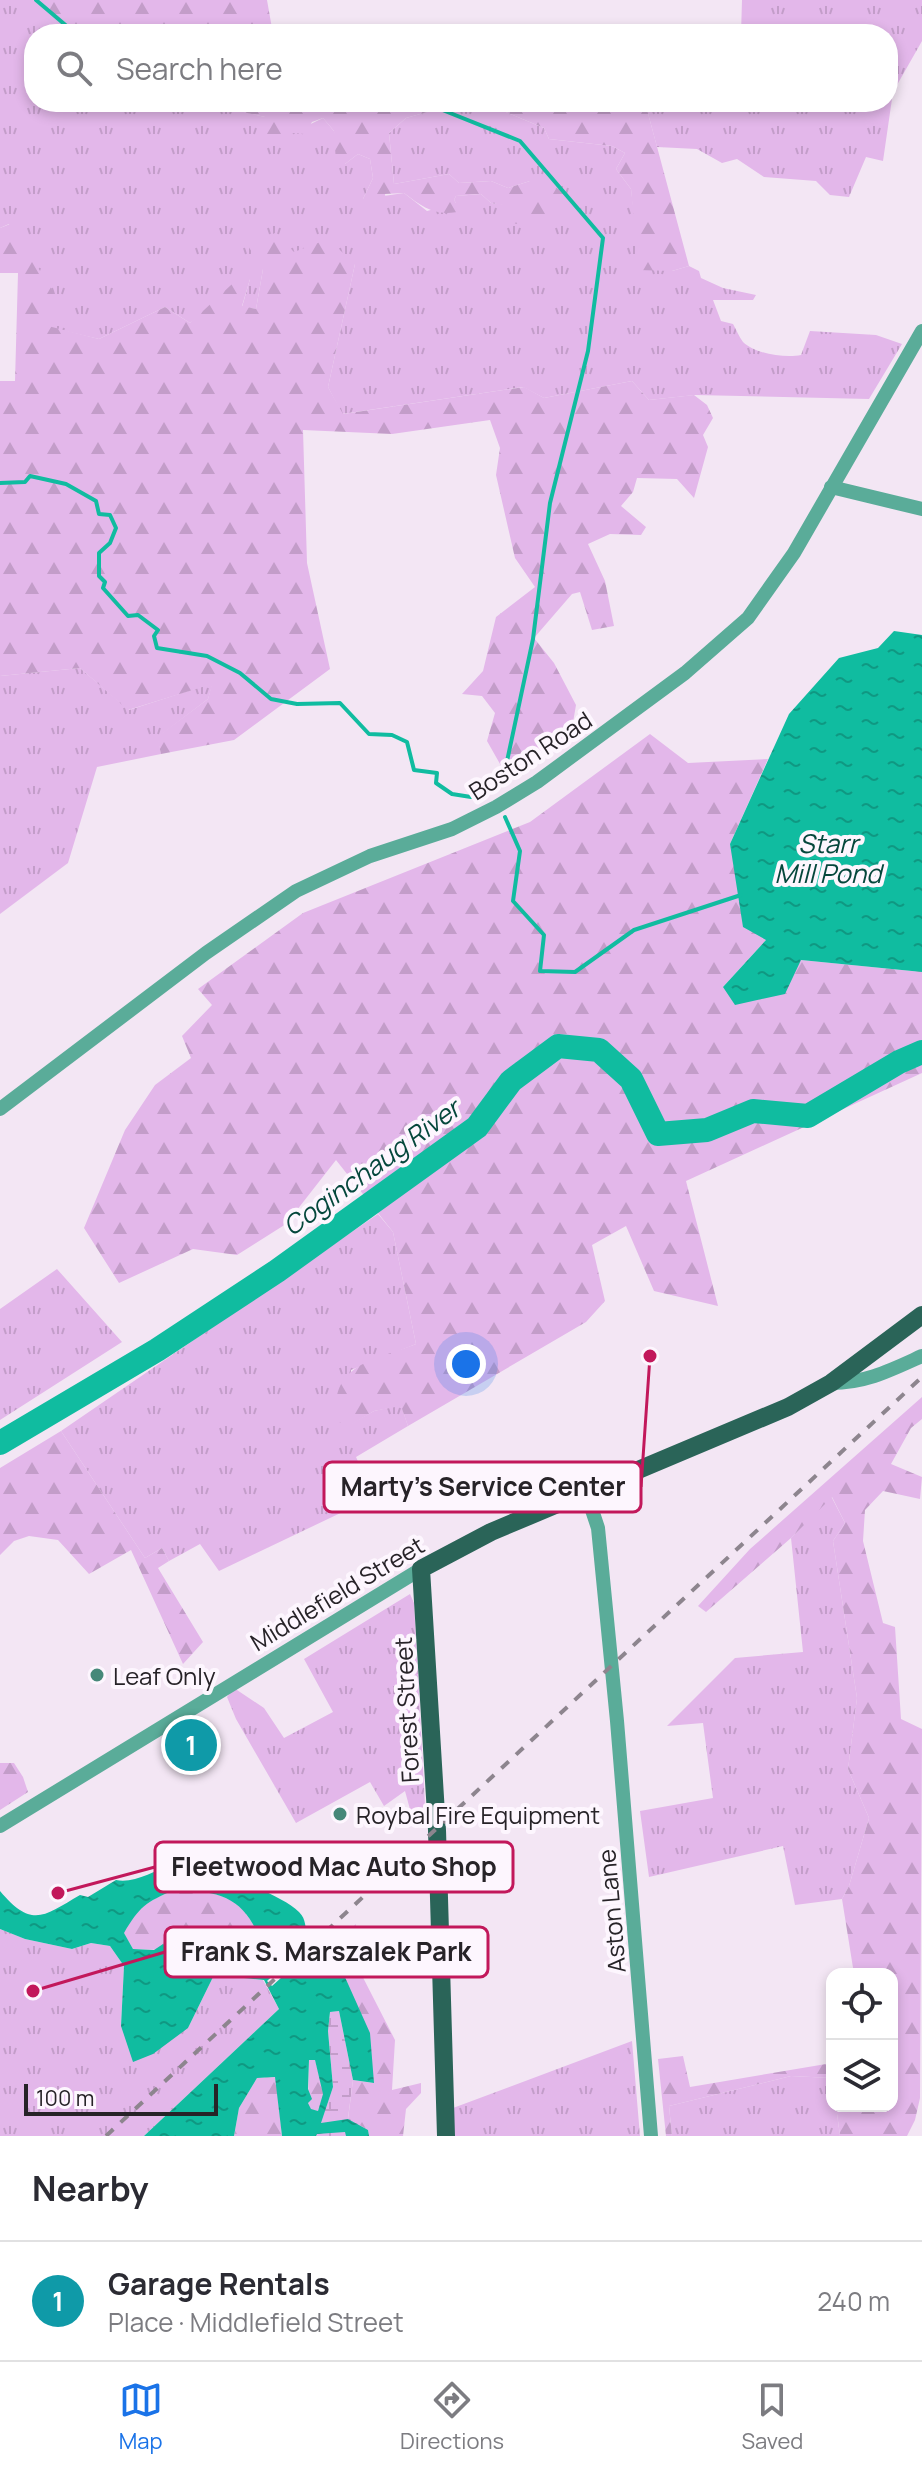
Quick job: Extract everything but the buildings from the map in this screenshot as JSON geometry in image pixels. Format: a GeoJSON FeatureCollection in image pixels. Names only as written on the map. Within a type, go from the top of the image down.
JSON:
{"type":"FeatureCollection","features":[{"type":"Feature","properties":{"kind":"main road","name":"Middlefield Street"},"geometry":{"type":"LineString","coordinates":[[421,1569],[491,1532],[788,1407],[831,1383],[922,1315]]}},
{"type":"Feature","properties":{"kind":"main road","name":"Forest Street"},"geometry":{"type":"LineString","coordinates":[[421,1569],[437,1830],[446,2136]]}},
{"type":"Feature","properties":{"kind":"street","name":"Boston Road"},"geometry":{"type":"LineString","coordinates":[[0,1109],[206,953],[296,891],[370,856],[452,829],[496,807],[537,782],[685,673],[748,618],[794,553],[922,331]]}},
{"type":"Feature","properties":{"kind":"street"},"geometry":{"type":"LineString","coordinates":[[831,487],[922,509]]}},
{"type":"Feature","properties":{"kind":"street"},"geometry":{"type":"LineString","coordinates":[[831,1383],[875,1378],[922,1356]]}},
{"type":"Feature","properties":{"kind":"street","name":"Aston Lane"},"geometry":{"type":"LineString","coordinates":[[586,1492],[598,1528],[651,2136]]}},
{"type":"Feature","properties":{"kind":"street","name":"Middlefield Street"},"geometry":{"type":"LineString","coordinates":[[0,1826],[421,1569]]}},
{"type":"Feature","properties":{"kind":"green space"},"geometry":{"type":"Polygon","coordinates":[[[0,0],[36,0],[64,24],[24,24],[24,112],[244,112],[265,117],[292,133],[323,118],[334,131],[345,164],[358,154],[370,159],[373,178],[363,199],[404,193],[427,211],[456,203],[456,196],[481,194],[491,203],[509,205],[530,181],[508,188],[491,181],[459,183],[449,174],[394,184],[389,133],[406,118],[427,112],[506,112],[544,128],[549,139],[612,146],[625,153],[616,169],[631,189],[635,222],[672,271],[689,266],[699,271],[701,278],[723,288],[756,295],[753,300],[713,300],[721,321],[733,324],[748,346],[770,354],[801,355],[810,331],[876,335],[902,344],[869,399],[695,395],[649,400],[632,381],[544,398],[523,387],[342,414],[328,387],[355,264],[263,269],[256,309],[242,307],[250,279],[190,323],[165,307],[99,339],[48,327],[9,224],[0,228],[0,0]]]}},
{"type":"Feature","properties":{"kind":"green space"},"geometry":{"type":"Polygon","coordinates":[[[36,0],[267,0],[271,24],[64,24],[36,0]]]}},
{"type":"Feature","properties":{"kind":"green space"},"geometry":{"type":"Polygon","coordinates":[[[742,0],[922,0],[922,41],[898,83],[898,24],[741,24],[742,0]]]}},
{"type":"Feature","properties":{"kind":"green space"},"geometry":{"type":"Polygon","coordinates":[[[243,112],[427,112],[406,118],[389,133],[394,184],[449,174],[459,183],[491,181],[508,188],[530,181],[562,190],[566,221],[531,226],[511,223],[509,206],[491,203],[481,194],[456,196],[454,200],[464,203],[465,210],[447,213],[425,208],[404,193],[385,194],[386,203],[377,213],[366,207],[363,199],[373,178],[370,159],[358,154],[345,164],[336,163],[334,131],[323,118],[312,122],[305,134],[292,133],[278,144],[266,141],[259,132],[265,117],[243,112]]]}},
{"type":"Feature","properties":{"kind":"green space"},"geometry":{"type":"Polygon","coordinates":[[[506,112],[648,112],[689,266],[672,271],[638,270],[631,189],[616,169],[625,153],[612,146],[549,139],[544,128],[506,112]]]}},
{"type":"Feature","properties":{"kind":"green space"},"geometry":{"type":"Polygon","coordinates":[[[648,112],[890,112],[883,161],[866,157],[849,197],[830,195],[816,181],[764,177],[737,159],[722,163],[697,149],[657,147],[648,112]]]}},
{"type":"Feature","properties":{"kind":"green space"},"geometry":{"type":"Polygon","coordinates":[[[10,224],[56,296],[48,326],[99,339],[165,307],[190,323],[244,273],[250,279],[242,306],[256,309],[263,269],[248,246],[275,233],[294,252],[328,239],[355,264],[328,387],[343,414],[524,387],[544,398],[632,381],[649,400],[694,395],[707,405],[713,418],[703,435],[708,447],[694,498],[677,479],[637,478],[633,492],[621,506],[646,527],[641,535],[610,534],[588,544],[605,581],[614,626],[592,630],[580,592],[572,594],[534,638],[554,663],[576,705],[570,740],[504,771],[487,741],[495,713],[482,696],[462,694],[483,671],[496,617],[535,587],[515,558],[496,475],[500,448],[490,420],[392,434],[303,430],[307,563],[330,669],[234,740],[161,754],[157,737],[208,699],[212,684],[128,710],[80,668],[0,676],[0,381],[15,381],[18,273],[0,273],[0,228],[10,224]]]}},
{"type":"Feature","properties":{"kind":"green space"},"geometry":{"type":"Polygon","coordinates":[[[80,668],[129,710],[213,683],[208,699],[158,737],[161,754],[97,767],[68,863],[0,914],[0,676],[80,668]]]}},
{"type":"Feature","properties":{"kind":"green space"},"geometry":{"type":"Polygon","coordinates":[[[650,734],[688,763],[768,759],[730,844],[766,940],[723,987],[801,960],[922,972],[922,1073],[686,1181],[718,1306],[654,1291],[626,1226],[592,1245],[605,1301],[586,1322],[408,1426],[401,1406],[374,1411],[349,1426],[336,1421],[336,1402],[347,1376],[370,1361],[416,1344],[393,1232],[336,1160],[286,1224],[237,1255],[193,1249],[119,1283],[84,1228],[125,1130],[155,1085],[191,1058],[182,1036],[212,1005],[198,989],[303,913],[530,822],[650,734]]]}},
{"type":"Feature","properties":{"kind":"green space"},"geometry":{"type":"Polygon","coordinates":[[[378,1214],[393,1232],[416,1344],[351,1370],[349,1425],[374,1411],[401,1405],[408,1426],[356,1457],[374,1497],[219,1571],[200,1544],[169,1561],[162,1548],[145,1558],[61,1431],[378,1214]]]}},
{"type":"Feature","properties":{"kind":"green space"},"geometry":{"type":"Polygon","coordinates":[[[57,1269],[122,1342],[0,1420],[0,1309],[57,1269]]]}},
{"type":"Feature","properties":{"kind":"green space"},"geometry":{"type":"Polygon","coordinates":[[[922,1397],[922,1419],[911,1428],[891,1464],[922,1477],[920,1499],[883,1491],[865,1510],[863,1541],[883,1623],[895,1627],[901,1719],[922,1729],[920,2098],[907,2136],[840,2136],[837,2112],[898,2112],[898,1968],[853,1968],[842,1899],[849,1886],[869,1818],[848,1769],[857,1698],[833,1541],[845,1523],[832,1497],[791,1538],[706,1612],[698,1606],[750,1549],[922,1397]]]}},
{"type":"Feature","properties":{"kind":"green space"},"geometry":{"type":"Polygon","coordinates":[[[61,1431],[145,1558],[162,1548],[169,1561],[158,1568],[203,1642],[183,1664],[131,1550],[89,1574],[58,1540],[29,1536],[14,1541],[0,1555],[0,1468],[61,1431]]]}},
{"type":"Feature","properties":{"kind":"green space"},"geometry":{"type":"Polygon","coordinates":[[[831,1496],[845,1523],[833,1541],[857,1698],[848,1769],[869,1818],[849,1886],[842,1899],[795,1905],[783,1846],[649,1877],[640,1811],[713,1798],[703,1723],[667,1726],[735,1658],[803,1652],[791,1538],[831,1496]]]}},
{"type":"Feature","properties":{"kind":"green space"},"geometry":{"type":"Polygon","coordinates":[[[410,1594],[414,1603],[425,1805],[422,1812],[418,1815],[411,1813],[405,1791],[384,1806],[370,1782],[296,1823],[236,1719],[227,1697],[234,1688],[264,1708],[284,1738],[333,1712],[304,1659],[410,1594]]]}},
{"type":"Feature","properties":{"kind":"green space"},"geometry":{"type":"Polygon","coordinates":[[[0,1763],[14,1763],[28,1792],[0,1810],[0,1763]]]}},
{"type":"Feature","properties":{"kind":"green space"},"geometry":{"type":"Polygon","coordinates":[[[174,1890],[211,1893],[235,1903],[253,1923],[268,1957],[236,1960],[195,1951],[133,1949],[123,1932],[144,1906],[174,1890]]]}},
{"type":"Feature","properties":{"kind":"green space"},"geometry":{"type":"Polygon","coordinates":[[[356,1924],[353,1958],[395,2040],[392,2090],[421,2083],[421,2093],[406,2109],[403,2136],[369,2136],[368,2130],[348,2119],[353,2080],[373,2083],[320,1957],[356,1924]]]}},
{"type":"Feature","properties":{"kind":"green space"},"geometry":{"type":"Polygon","coordinates":[[[0,1929],[25,1939],[72,1949],[91,1943],[110,1946],[124,1966],[121,2026],[188,2028],[214,1975],[263,1980],[279,2009],[144,2136],[0,2136],[0,1929]]]}},
{"type":"Feature","properties":{"kind":"green space"},"geometry":{"type":"Polygon","coordinates":[[[339,2011],[353,2080],[348,2118],[368,2130],[369,2136],[316,2136],[333,2087],[328,2031],[330,2012],[339,2011]]]}},
{"type":"Feature","properties":{"kind":"green space"},"geometry":{"type":"Polygon","coordinates":[[[632,2041],[640,2136],[454,2136],[453,2108],[632,2041]]]}},
{"type":"Feature","properties":{"kind":"green space"},"geometry":{"type":"Polygon","coordinates":[[[683,2056],[690,2087],[826,2064],[826,2078],[791,2076],[669,2106],[672,2136],[666,2136],[658,2059],[683,2056]]]}},
{"type":"Feature","properties":{"kind":"green space"},"geometry":{"type":"Polygon","coordinates":[[[309,2060],[315,2060],[324,2094],[318,2111],[311,2110],[308,2103],[309,2060]]]}},
{"type":"Feature","properties":{"kind":"green space"},"geometry":{"type":"Polygon","coordinates":[[[791,2076],[826,2078],[826,2112],[837,2112],[840,2136],[672,2136],[669,2106],[791,2076]]]}},
{"type":"Feature","properties":{"kind":"green space"},"geometry":{"type":"Polygon","coordinates":[[[276,2077],[282,2136],[234,2136],[239,2108],[257,2078],[276,2077]]]}},
{"type":"Feature","properties":{"kind":"water","name":"Starr Mill Pond"},"geometry":{"type":"Polygon","coordinates":[[[894,631],[922,635],[922,972],[801,960],[785,994],[735,1005],[723,987],[766,940],[743,927],[730,844],[789,714],[839,658],[878,648],[894,631]]]}},
{"type":"Feature","properties":{"kind":"water"},"geometry":{"type":"Polygon","coordinates":[[[171,1864],[238,1881],[288,1904],[302,1915],[320,1957],[340,1966],[370,2033],[374,2083],[353,2080],[339,2011],[330,2012],[328,2031],[333,2087],[321,2123],[348,2119],[368,2130],[369,2136],[346,2136],[345,2132],[282,2136],[275,2077],[257,2078],[239,2108],[234,2136],[144,2136],[279,2009],[264,1980],[214,1975],[188,2028],[153,2054],[133,2062],[121,2026],[124,1966],[110,1946],[91,1943],[72,1949],[25,1939],[0,1929],[0,1891],[21,1911],[38,1915],[57,1909],[80,1895],[88,1897],[116,1880],[137,1879],[171,1864]],[[174,1890],[150,1902],[134,1917],[124,1933],[133,1949],[154,1950],[163,1944],[172,1950],[195,1951],[236,1960],[254,1955],[265,1959],[268,1957],[253,1923],[235,1903],[210,1893],[174,1890]],[[309,2060],[308,2089],[312,2099],[308,2103],[311,2109],[318,2111],[323,2094],[315,2060],[309,2060]]]}},
{"type":"Feature","properties":{"kind":"pier"},"geometry":{"type":"Polygon","coordinates":[[[315,1937],[320,1943],[272,1986],[267,1981],[315,1937]]]}},
{"type":"Feature","properties":{"kind":"waterway"},"geometry":{"type":"LineString","coordinates":[[36,0],[64,24]]}},
{"type":"Feature","properties":{"kind":"waterway"},"geometry":{"type":"LineString","coordinates":[[448,112],[520,141],[603,238],[588,351],[550,503],[533,639],[503,780],[499,783]]}},
{"type":"Feature","properties":{"kind":"waterway"},"geometry":{"type":"LineString","coordinates":[[0,483],[25,482],[30,476],[66,484],[96,501],[99,514],[110,515],[116,528],[110,543],[99,553],[99,576],[105,582],[103,588],[128,616],[138,615],[158,630],[154,636],[157,648],[207,656],[240,673],[271,699],[297,704],[340,703],[369,734],[392,735],[407,742],[414,770],[437,773],[436,783],[452,794],[471,797]]}},
{"type":"Feature","properties":{"kind":"waterway"},"geometry":{"type":"LineString","coordinates":[[505,817],[520,851],[513,901],[544,935],[540,971],[575,972],[634,930],[741,895]]}},
{"type":"Feature","properties":{"kind":"waterway","name":"Coginchaug River"},"geometry":{"type":"LineString","coordinates":[[0,1443],[157,1350],[277,1271],[477,1127],[511,1081],[558,1046],[599,1050],[631,1079],[658,1134],[707,1130],[753,1111],[808,1116],[899,1062],[922,1052]]}},
{"type":"Feature","properties":{"kind":"railway"},"geometry":{"type":"LineString","coordinates":[[106,2136],[922,1377]]}},
{"type":"Feature","properties":{"kind":"place","name":"Marty's Service Center"},"geometry":{"type":"Point","coordinates":[650,1356]}},
{"type":"Feature","properties":{"kind":"place","name":"Leaf Only"},"geometry":{"type":"Point","coordinates":[97,1675]}},
{"type":"Feature","properties":{"kind":"place","name":"Garage Rentals"},"geometry":{"type":"Point","coordinates":[191,1745]}},
{"type":"Feature","properties":{"kind":"place","name":"Roybal Fire Equipment"},"geometry":{"type":"Point","coordinates":[340,1814]}},
{"type":"Feature","properties":{"kind":"place","name":"Fleetwood Mac Auto Shop"},"geometry":{"type":"Point","coordinates":[58,1893]}},
{"type":"Feature","properties":{"kind":"place","name":"Frank S. Marszalek Park"},"geometry":{"type":"Point","coordinates":[33,1991]}}]}
